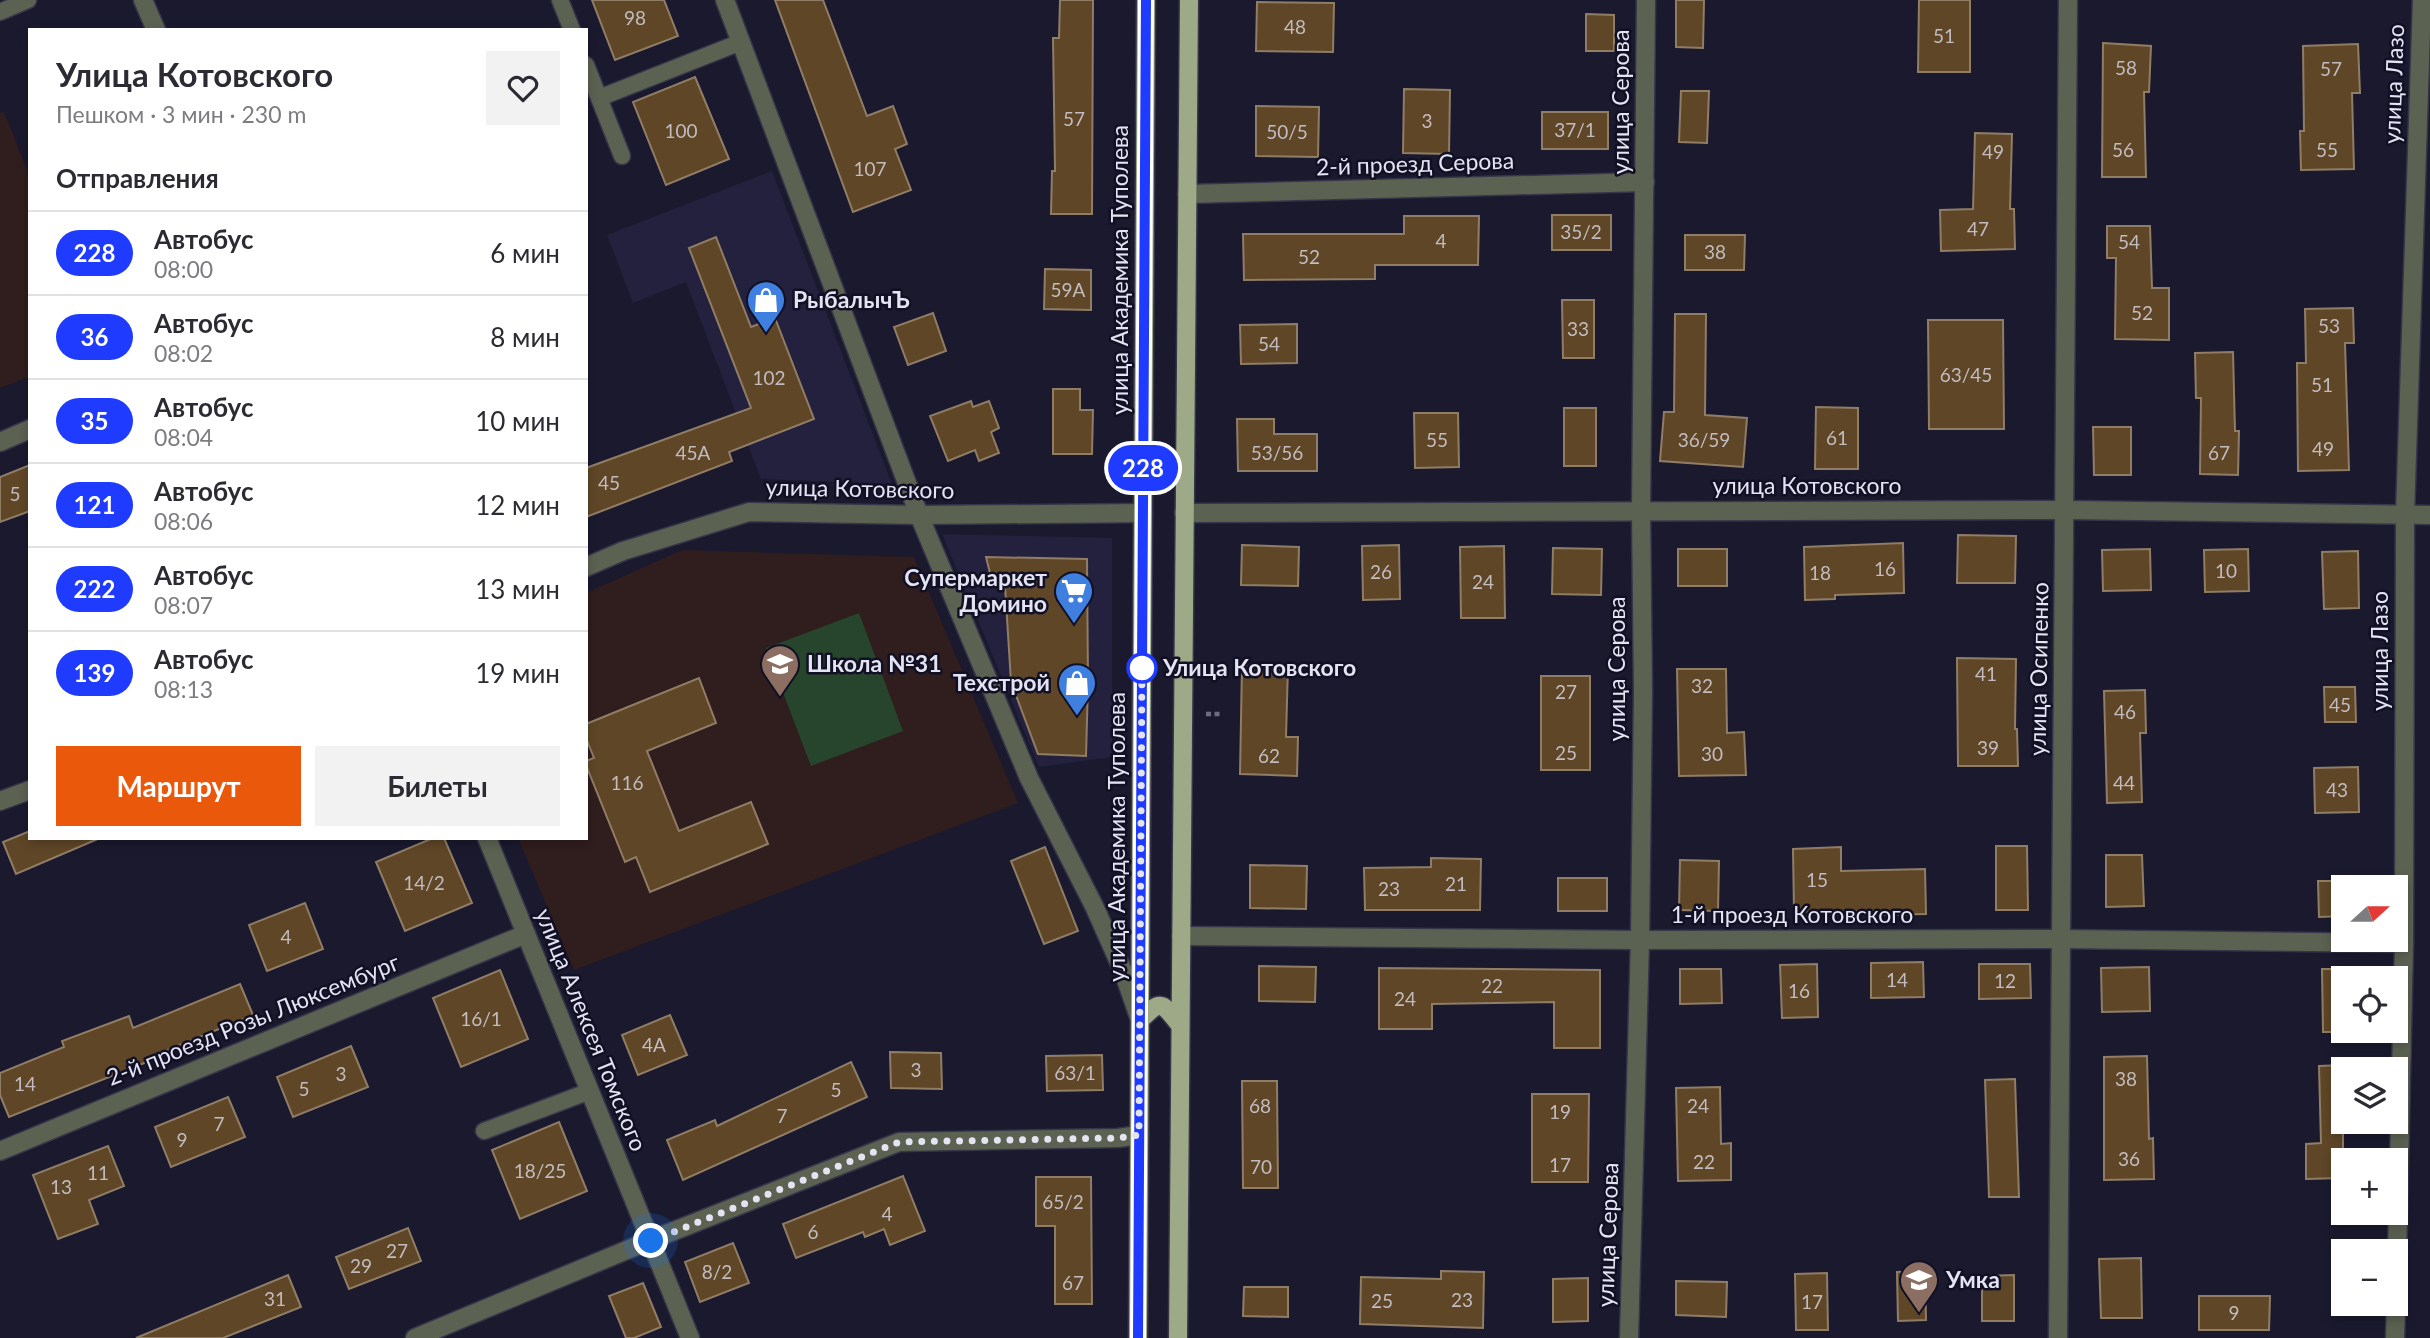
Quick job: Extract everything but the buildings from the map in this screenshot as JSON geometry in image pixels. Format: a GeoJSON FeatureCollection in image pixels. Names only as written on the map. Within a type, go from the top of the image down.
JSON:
{"type":"FeatureCollection","features":[{"type":"Feature","properties":{"kind":"main road","name":"улица Академика Туполева"},"geometry":{"type":"LineString","coordinates":[[1138,1338],[1146,0]]}},
{"type":"Feature","properties":{"kind":"main road"},"geometry":{"type":"LineString","coordinates":[[1178,1338],[1189,0]]}},
{"type":"Feature","properties":{"kind":"main road"},"geometry":{"type":"LineString","coordinates":[[1140,1020],[1155,1005],[1160,1004],[1164,1005],[1180,1025]]}},
{"type":"Feature","properties":{"kind":"street"},"geometry":{"type":"LineString","coordinates":[[143,0],[155,28]]}},
{"type":"Feature","properties":{"kind":"street"},"geometry":{"type":"LineString","coordinates":[[725,0],[919,515],[1029,778],[1124,971],[1140,1020]]}},
{"type":"Feature","properties":{"kind":"street","name":"улица Серова"},"geometry":{"type":"LineString","coordinates":[[1629,1338],[1640,940],[1646,0]]}},
{"type":"Feature","properties":{"kind":"street","name":"улица Осипенко"},"geometry":{"type":"LineString","coordinates":[[2058,1338],[2068,0]]}},
{"type":"Feature","properties":{"kind":"street","name":"улица Лазо"},"geometry":{"type":"LineString","coordinates":[[2404,875],[2405,515],[2422,0]]}},
{"type":"Feature","properties":{"kind":"street","name":"2-й проезд Серова"},"geometry":{"type":"LineString","coordinates":[[1187,194],[1645,182]]}},
{"type":"Feature","properties":{"kind":"street"},"geometry":{"type":"LineString","coordinates":[[0,442],[28,430]]}},
{"type":"Feature","properties":{"kind":"street","name":"улица Котовского"},"geometry":{"type":"LineString","coordinates":[[1184,513],[2065,510],[2430,515]]}},
{"type":"Feature","properties":{"kind":"street","name":"улица Котовского"},"geometry":{"type":"LineString","coordinates":[[588,566],[624,551],[749,512],[919,515],[1143,513]]}},
{"type":"Feature","properties":{"kind":"street"},"geometry":{"type":"LineString","coordinates":[[0,801],[28,791]]}},
{"type":"Feature","properties":{"kind":"street","name":"улица Алексея Томского"},"geometry":{"type":"LineString","coordinates":[[488,840],[690,1338]]}},
{"type":"Feature","properties":{"kind":"street","name":"2-й проезд Розы Люксембург"},"geometry":{"type":"LineString","coordinates":[[0,1151],[526,934]]}},
{"type":"Feature","properties":{"kind":"street","name":"1-й проезд Котовского"},"geometry":{"type":"LineString","coordinates":[[1181,936],[2331,942]]}},
{"type":"Feature","properties":{"kind":"street","name":"улица Лазо"},"geometry":{"type":"LineString","coordinates":[[2397,1239],[2404,952]]}},
{"type":"Feature","properties":{"kind":"street"},"geometry":{"type":"LineString","coordinates":[[415,1338],[899,1142],[1118,1138],[1139,1135]]}},
{"type":"Feature","properties":{"kind":"street","name":"улица Лазо"},"geometry":{"type":"LineString","coordinates":[[2395,1338],[2396,1316]]}},
{"type":"Feature","properties":{"kind":"lane"},"geometry":{"type":"LineString","coordinates":[[0,12],[28,0]]}},
{"type":"Feature","properties":{"kind":"lane"},"geometry":{"type":"LineString","coordinates":[[560,0],[571,28]]}},
{"type":"Feature","properties":{"kind":"lane"},"geometry":{"type":"LineString","coordinates":[[599,98],[741,42]]}},
{"type":"Feature","properties":{"kind":"lane"},"geometry":{"type":"LineString","coordinates":[[588,70],[622,156]]}},
{"type":"Feature","properties":{"kind":"lane"},"geometry":{"type":"LineString","coordinates":[[484,1131],[590,1091]]}},
{"type":"Feature","properties":{"kind":"shaded area"},"geometry":{"type":"Polygon","coordinates":[[[4,112],[28,172],[28,377],[0,388],[0,113],[4,112]]]}},
{"type":"Feature","properties":{"kind":"shaded area"},"geometry":{"type":"Polygon","coordinates":[[[772,171],[892,484],[761,479],[686,282],[633,303],[607,235],[772,171]]]}},
{"type":"Feature","properties":{"kind":"shaded area"},"geometry":{"type":"Polygon","coordinates":[[[942,534],[1112,538],[1112,757],[1039,767],[942,534]]]}},
{"type":"Feature","properties":{"kind":"shaded area","name":"Школа №31"},"geometry":{"type":"Polygon","coordinates":[[[682,550],[914,557],[1018,803],[574,970],[519,840],[588,840],[588,592],[682,550]]]}},
{"type":"Feature","properties":{"kind":"green space"},"geometry":{"type":"Polygon","coordinates":[[[859,613],[903,731],[811,766],[766,648],[859,613]]]}},
{"type":"Feature","properties":{"kind":"bus line","name":"228"},"geometry":{"type":"LineString","coordinates":[[1138,1338],[1146,0]]}},
{"type":"Feature","properties":{"kind":"place","name":"РыбалычЪ"},"geometry":{"type":"Point","coordinates":[766,334]}},
{"type":"Feature","properties":{"kind":"place","name":"Супермаркет Домино"},"geometry":{"type":"Point","coordinates":[1074,625]}},
{"type":"Feature","properties":{"kind":"place","name":"Улица Котовского"},"geometry":{"type":"Point","coordinates":[1142,668]}},
{"type":"Feature","properties":{"kind":"place","name":"Школа №31"},"geometry":{"type":"Point","coordinates":[780,698]}},
{"type":"Feature","properties":{"kind":"place","name":"Техстрой"},"geometry":{"type":"Point","coordinates":[1077,717]}},
{"type":"Feature","properties":{"kind":"place","name":"Умка"},"geometry":{"type":"Point","coordinates":[1919,1314]}},
{"type":"Feature","properties":{"kind":"route"},"geometry":{"type":"LineString","coordinates":[[651,1241],[899,1142],[1118,1138],[1139,1135],[1142,664],[1142,668]]}}]}
